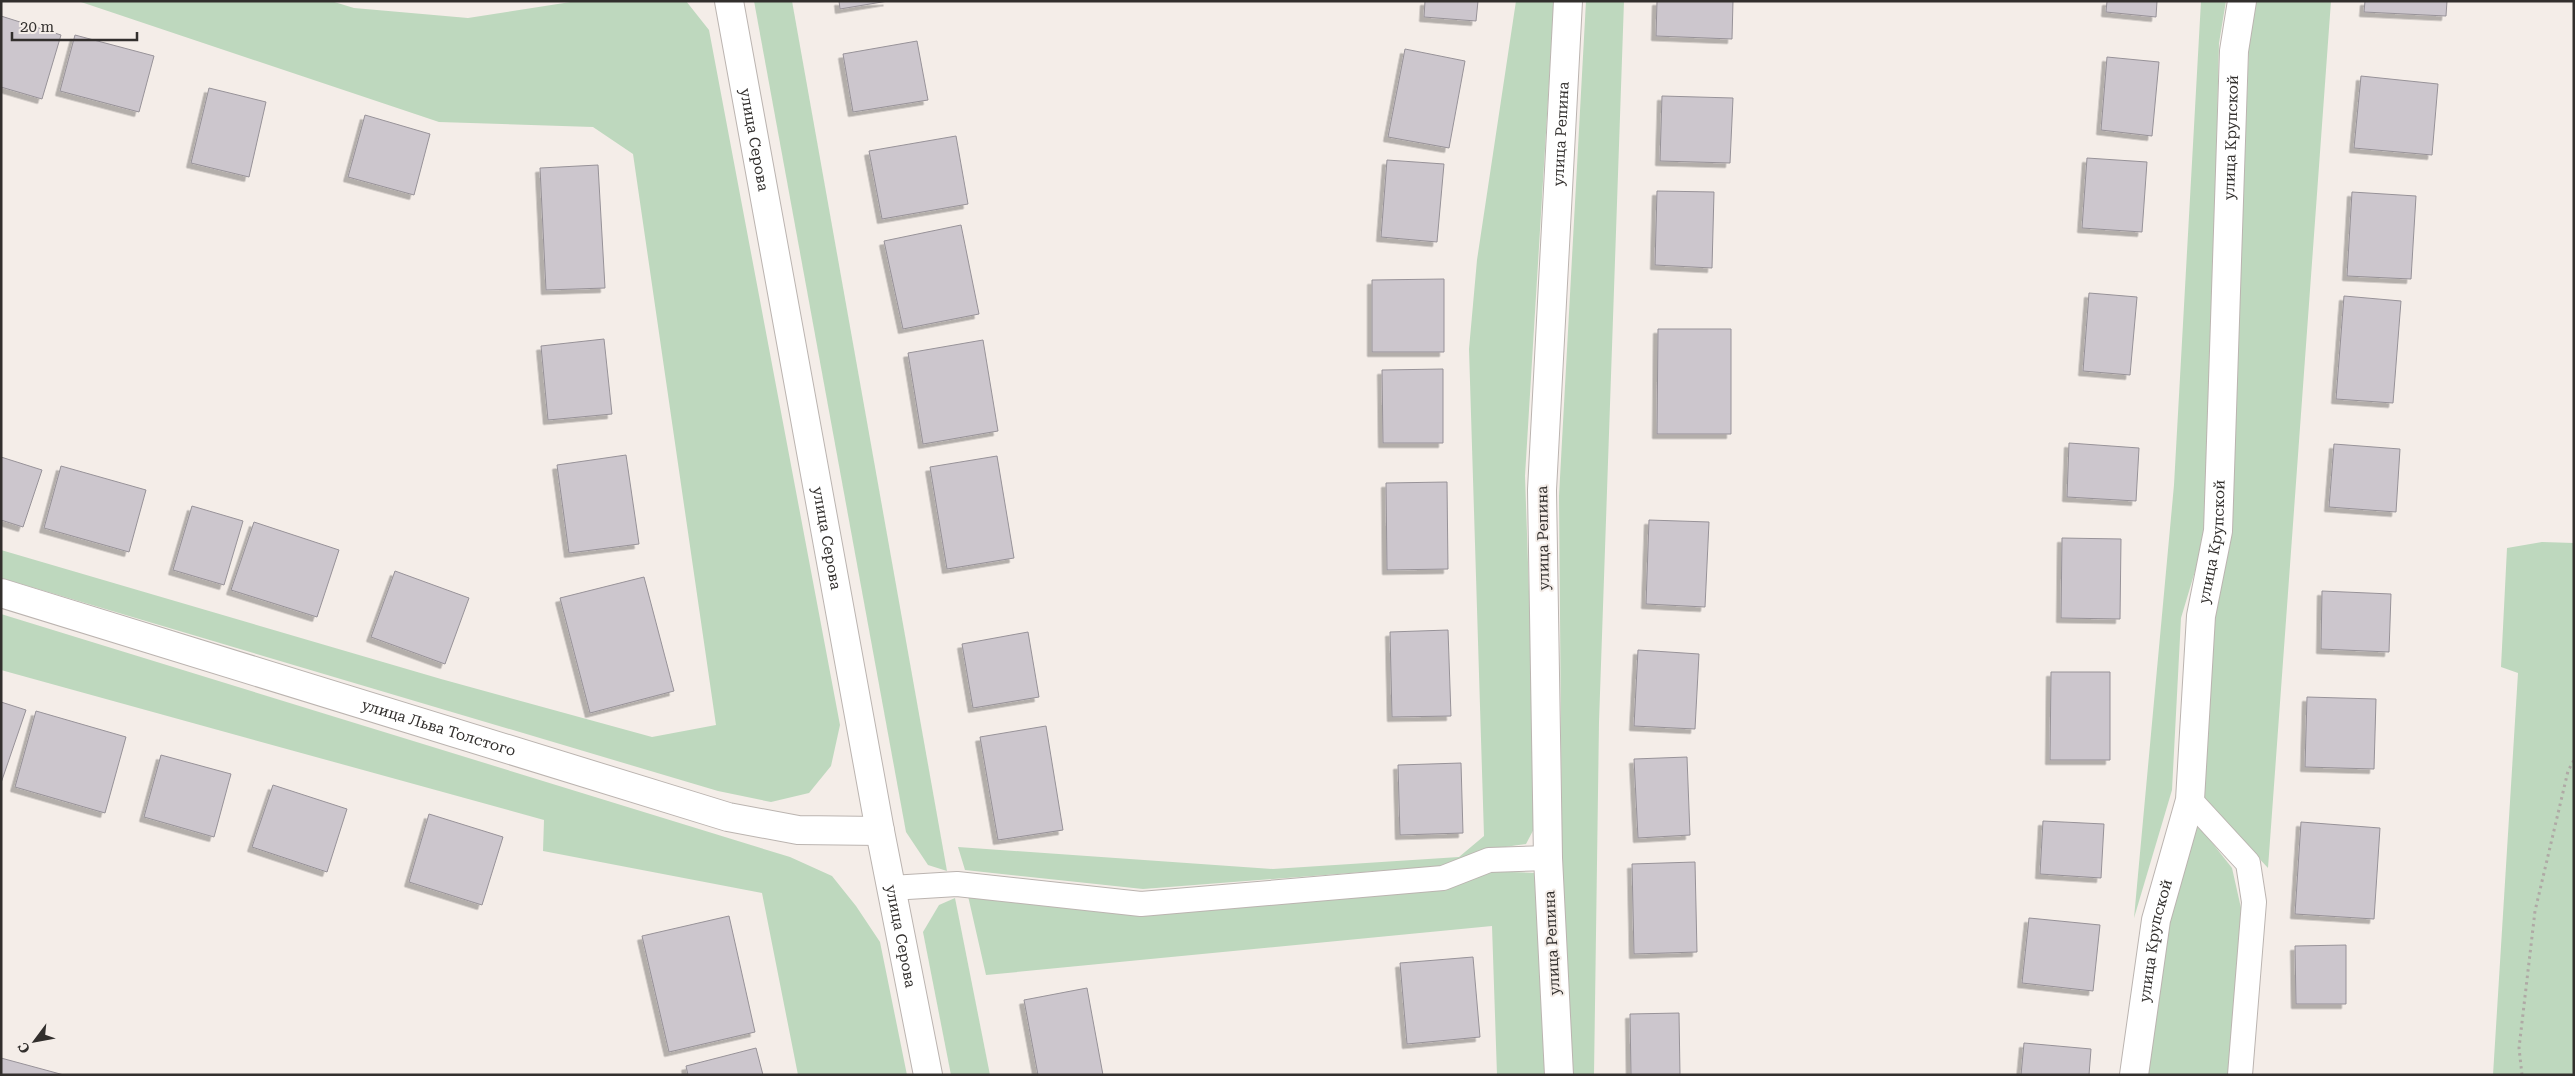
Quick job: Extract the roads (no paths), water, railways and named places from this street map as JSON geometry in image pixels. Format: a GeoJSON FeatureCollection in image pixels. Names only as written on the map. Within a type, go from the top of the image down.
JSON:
{"type":"FeatureCollection","features":[{"type":"Feature","properties":{"kind":"street","name":"улица Серова"},"geometry":{"type":"LineString","coordinates":[[728,1],[880,832],[928,1075]]}},
{"type":"Feature","properties":{"kind":"street","name":"улица Репина"},"geometry":{"type":"LineString","coordinates":[[1560,1075],[1548,858],[1542,490],[1568,1]]}},
{"type":"Feature","properties":{"kind":"street","name":"улица Крупской"},"geometry":{"type":"LineString","coordinates":[[2134,1075],[2156,920],[2190,800],[2201,616],[2218,531],[2234,50],[2242,1]]}},
{"type":"Feature","properties":{"kind":"street","name":"улица Льва Толстого"},"geometry":{"type":"LineString","coordinates":[[1,593],[728,817],[798,830],[880,832]]}},
{"type":"Feature","properties":{"kind":"lane"},"geometry":{"type":"LineString","coordinates":[[2190,800],[2248,864],[2254,902],[2240,1075]]}},
{"type":"Feature","properties":{"kind":"lane"},"geometry":{"type":"LineString","coordinates":[[891,888],[957,884],[1142,904],[1443,878],[1489,860],[1548,858]]}}]}
